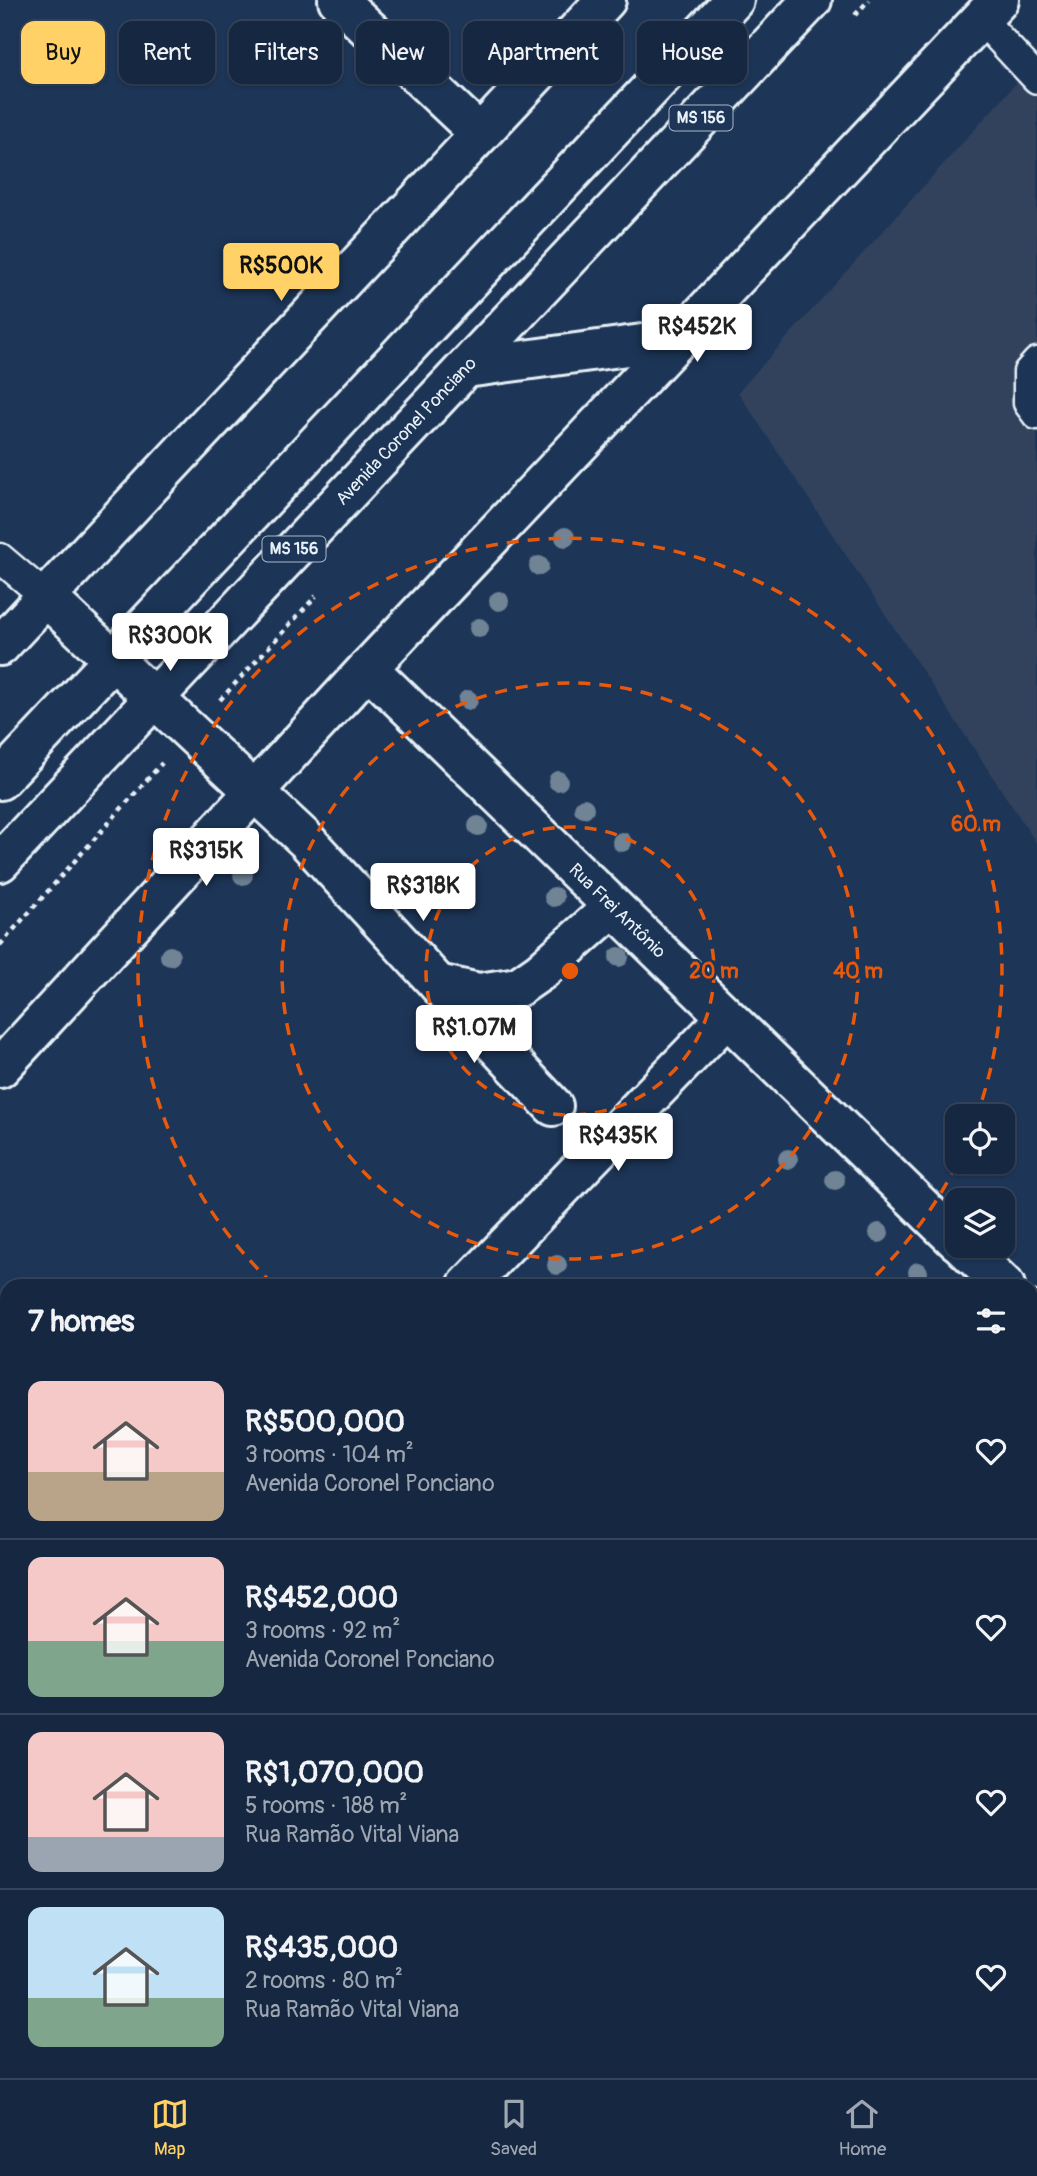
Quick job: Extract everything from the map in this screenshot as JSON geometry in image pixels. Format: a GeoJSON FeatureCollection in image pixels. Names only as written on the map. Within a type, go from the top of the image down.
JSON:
{"type":"FeatureCollection","features":[{"type":"Feature","properties":{"kind":"main road"},"geometry":{"type":"LineString","coordinates":[[338,0],[480,134]]}},
{"type":"Feature","properties":{"kind":"main road"},"geometry":{"type":"LineString","coordinates":[[0,646],[606,0]]}},
{"type":"Feature","properties":{"kind":"main road"},"geometry":{"type":"LineString","coordinates":[[642,98],[700,0]]}},
{"type":"Feature","properties":{"kind":"main road"},"geometry":{"type":"LineString","coordinates":[[0,780],[734,0]]}},
{"type":"Feature","properties":{"kind":"main road","name":"Avenida Coronel Ponciano"},"geometry":{"type":"LineString","coordinates":[[0,862],[812,0]]}},
{"type":"Feature","properties":{"kind":"main road"},"geometry":{"type":"LineString","coordinates":[[0,1068],[368,668],[990,10]]}},
{"type":"Feature","properties":{"kind":"main road"},"geometry":{"type":"LineString","coordinates":[[466,368],[679,339]]}},
{"type":"Feature","properties":{"kind":"main road"},"geometry":{"type":"LineString","coordinates":[[256,508],[258,530],[265,542],[277,549],[292,552]]}},
{"type":"Feature","properties":{"kind":"main road"},"geometry":{"type":"LineString","coordinates":[[46,597],[306,840],[553,1106]]}},
{"type":"Feature","properties":{"kind":"main road","name":"Rua Frei Antônio"},"geometry":{"type":"LineString","coordinates":[[368,668],[945,1229]]}},
{"type":"Feature","properties":{"kind":"main road"},"geometry":{"type":"LineString","coordinates":[[438,984],[479,993],[517,987],[541,971],[613,907]]}},
{"type":"Feature","properties":{"kind":"main road"},"geometry":{"type":"LineString","coordinates":[[474,1279],[726,1018]]}},
{"type":"Feature","properties":{"kind":"main road"},"geometry":{"type":"LineString","coordinates":[[976,1258],[998,1279]]}},
{"type":"Feature","properties":{"kind":"lane"},"geometry":{"type":"LineString","coordinates":[[990,10],[1037,79]]}},
{"type":"Feature","properties":{"kind":"lane"},"geometry":{"type":"LineString","coordinates":[[1037,362],[1028,372],[1028,402],[1037,415]]}},
{"type":"Feature","properties":{"kind":"lane"},"geometry":{"type":"LineString","coordinates":[[0,558],[46,597]]}},
{"type":"Feature","properties":{"kind":"shaded area"},"geometry":{"type":"Polygon","coordinates":[[[1037,60],[1037,844],[738,392],[1037,60]]]}}]}
